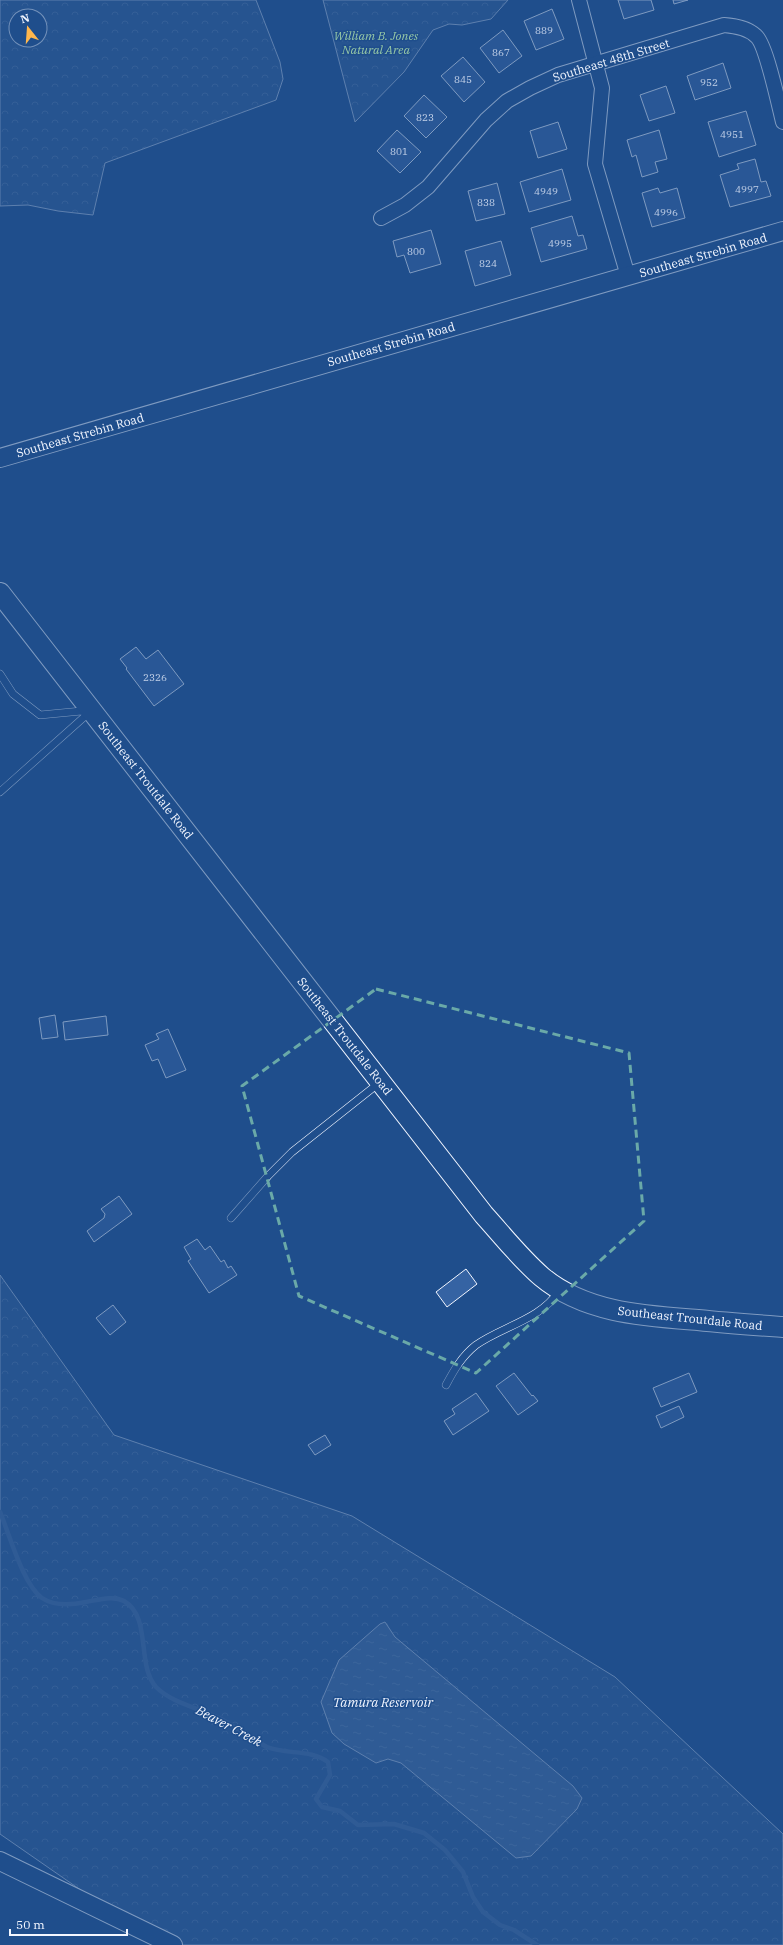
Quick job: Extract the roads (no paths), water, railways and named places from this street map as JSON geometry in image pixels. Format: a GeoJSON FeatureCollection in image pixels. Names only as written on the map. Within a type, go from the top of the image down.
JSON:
{"type":"FeatureCollection","features":[{"type":"Feature","properties":{"kind":"main road","name":"Southeast Troutdale Road"},"geometry":{"type":"LineString","coordinates":[[0,592],[484,1215],[524,1260],[543,1278],[560,1289],[593,1304],[637,1315],[783,1327]]}},
{"type":"Feature","properties":{"kind":"street"},"geometry":{"type":"LineString","coordinates":[[579,0],[597,64],[602,88],[595,164],[628,276]]}},
{"type":"Feature","properties":{"kind":"street","name":"Southeast 48th Street"},"geometry":{"type":"LineString","coordinates":[[382,218],[405,205],[428,187],[486,120],[507,101],[558,75],[724,25],[746,29],[758,36],[765,52],[783,122]]}},
{"type":"Feature","properties":{"kind":"street","name":"Southeast Strebin Road"},"geometry":{"type":"LineString","coordinates":[[0,458],[783,231]]}},
{"type":"Feature","properties":{"kind":"street"},"geometry":{"type":"LineString","coordinates":[[0,1860],[174,1945]]}},
{"type":"Feature","properties":{"kind":"lane"},"geometry":{"type":"LineString","coordinates":[[0,674],[13,694],[40,715],[92,710]]}},
{"type":"Feature","properties":{"kind":"lane"},"geometry":{"type":"LineString","coordinates":[[0,792],[92,710]]}},
{"type":"Feature","properties":{"kind":"lane"},"geometry":{"type":"LineString","coordinates":[[231,1218],[268,1176],[292,1152],[381,1082]]}},
{"type":"Feature","properties":{"kind":"lane"},"geometry":{"type":"LineString","coordinates":[[446,1384],[458,1363],[476,1345],[543,1309],[553,1300],[560,1289]]}},
{"type":"Feature","properties":{"kind":"water","name":"Tamura Reservoir"},"geometry":{"type":"Polygon","coordinates":[[[385,1622],[395,1637],[573,1786],[582,1798],[577,1809],[531,1856],[516,1858],[401,1763],[388,1759],[376,1763],[344,1744],[332,1733],[321,1702],[339,1660],[380,1624],[385,1622]]]}},
{"type":"Feature","properties":{"kind":"waterway","name":"Beaver Creek"},"geometry":{"type":"LineString","coordinates":[[0,1512],[23,1571],[35,1591],[42,1598],[58,1604],[75,1604],[110,1598],[124,1601],[133,1608],[138,1618],[146,1667],[150,1678],[156,1687],[163,1693],[178,1702],[221,1719],[267,1747],[283,1751],[314,1755],[328,1762],[330,1775],[316,1799],[322,1807],[340,1811],[358,1825],[394,1824],[424,1833],[445,1850],[463,1872],[473,1897],[483,1912],[500,1925],[514,1930],[537,1945]]}},
{"type":"Feature","properties":{"kind":"park label","name":"William B. Jones Natural Area"},"geometry":{"type":"Point","coordinates":[376,42]}}]}
